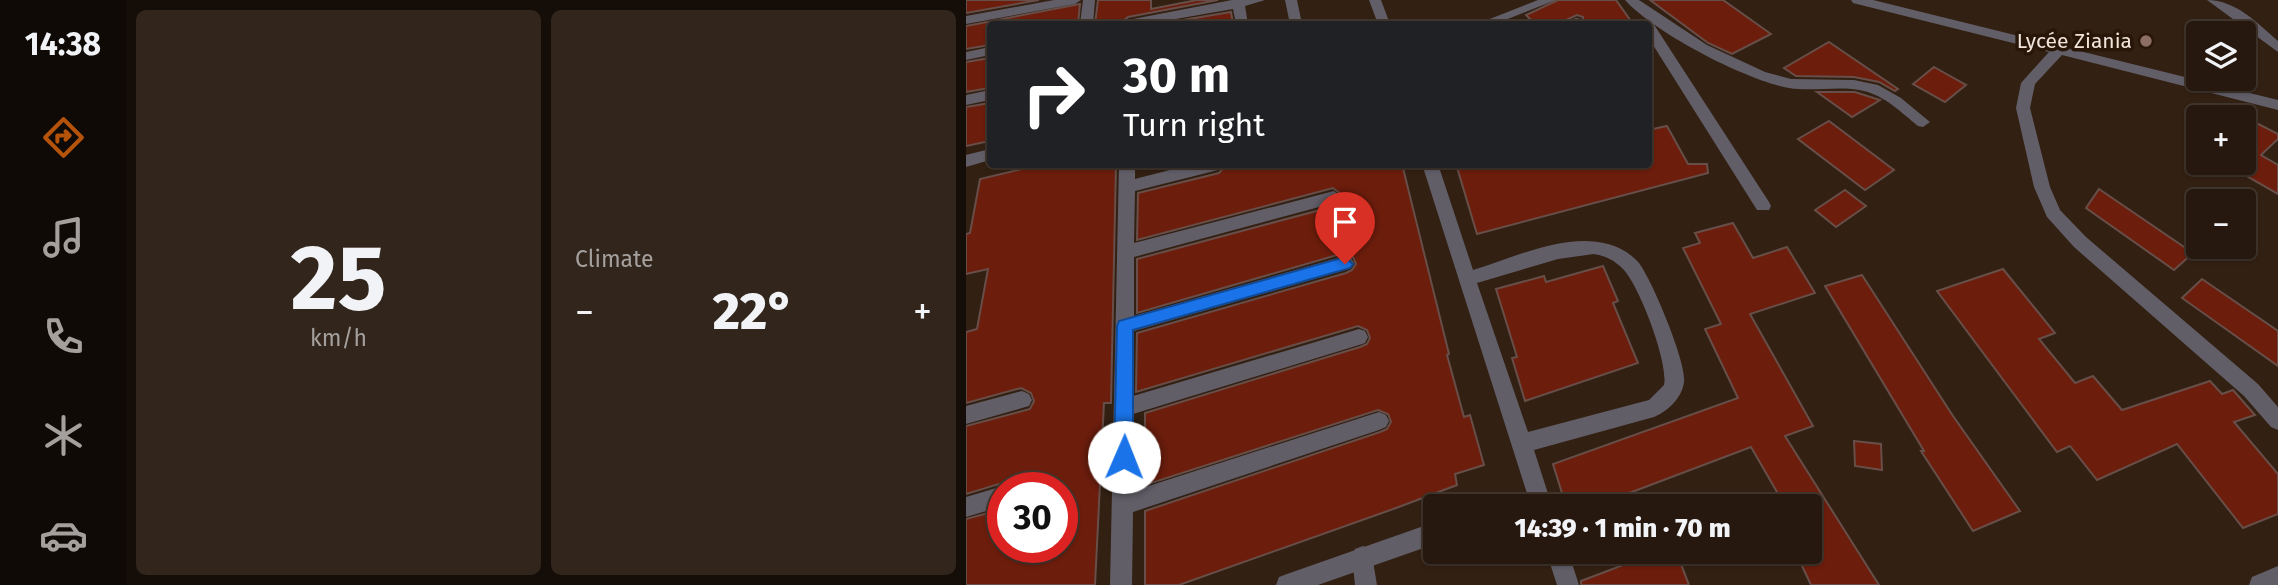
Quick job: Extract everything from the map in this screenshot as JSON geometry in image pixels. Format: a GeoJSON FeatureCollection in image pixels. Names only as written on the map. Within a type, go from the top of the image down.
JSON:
{"type":"FeatureCollection","features":[{"type":"Feature","properties":{"kind":"street"},"geometry":{"type":"LineString","coordinates":[[966,20],[1075,0]]}},
{"type":"Feature","properties":{"kind":"street"},"geometry":{"type":"LineString","coordinates":[[1087,21],[1089,0]]}},
{"type":"Feature","properties":{"kind":"street"},"geometry":{"type":"LineString","coordinates":[[1159,0],[1159,19]]}},
{"type":"Feature","properties":{"kind":"street"},"geometry":{"type":"LineString","coordinates":[[1147,21],[1259,0]]}},
{"type":"Feature","properties":{"kind":"street"},"geometry":{"type":"LineString","coordinates":[[1291,0],[1295,21]]}},
{"type":"Feature","properties":{"kind":"street"},"geometry":{"type":"LineString","coordinates":[[1375,0],[1383,21]]}},
{"type":"Feature","properties":{"kind":"street"},"geometry":{"type":"LineString","coordinates":[[1508,20],[1550,0]]}},
{"type":"Feature","properties":{"kind":"street"},"geometry":{"type":"LineString","coordinates":[[1857,0],[2278,105]]}},
{"type":"Feature","properties":{"kind":"street"},"geometry":{"type":"LineString","coordinates":[[2213,0],[2240,16],[2278,48]]}},
{"type":"Feature","properties":{"kind":"street"},"geometry":{"type":"LineString","coordinates":[[1632,1],[1645,21]]}},
{"type":"Feature","properties":{"kind":"street"},"geometry":{"type":"LineString","coordinates":[[1632,1],[1718,57],[1744,70],[1783,82],[1811,86],[1863,85],[1879,90],[1923,122]]}},
{"type":"Feature","properties":{"kind":"street"},"geometry":{"type":"LineString","coordinates":[[1239,2],[1242,21]]}},
{"type":"Feature","properties":{"kind":"street"},"geometry":{"type":"LineString","coordinates":[[1652,31],[1763,206]]}},
{"type":"Feature","properties":{"kind":"street"},"geometry":{"type":"LineString","coordinates":[[2058,51],[2036,72],[2024,95],[2023,108],[2049,206],[2065,228],[2231,372],[2278,421]]}},
{"type":"Feature","properties":{"kind":"street"},"geometry":{"type":"LineString","coordinates":[[966,56],[987,52]]}},
{"type":"Feature","properties":{"kind":"street"},"geometry":{"type":"LineString","coordinates":[[966,100],[987,96]]}},
{"type":"Feature","properties":{"kind":"street"},"geometry":{"type":"LineString","coordinates":[[966,161],[987,156]]}},
{"type":"Feature","properties":{"kind":"street"},"geometry":{"type":"LineString","coordinates":[[1121,585],[1127,168]]}},
{"type":"Feature","properties":{"kind":"street"},"geometry":{"type":"LineString","coordinates":[[1127,187],[1202,168]]}},
{"type":"Feature","properties":{"kind":"street"},"geometry":{"type":"LineString","coordinates":[[1431,168],[1539,494]]}},
{"type":"Feature","properties":{"kind":"street"},"geometry":{"type":"LineString","coordinates":[[1126,252],[1334,197]]}},
{"type":"Feature","properties":{"kind":"street"},"geometry":{"type":"LineString","coordinates":[[1466,279],[1584,247],[1606,249],[1624,258],[1637,274],[1669,356],[1675,379],[1664,400],[1654,408],[1523,443]]}},
{"type":"Feature","properties":{"kind":"street"},"geometry":{"type":"LineString","coordinates":[[1125,326],[1345,264]]}},
{"type":"Feature","properties":{"kind":"street"},"geometry":{"type":"LineString","coordinates":[[1124,408],[1359,337]]}},
{"type":"Feature","properties":{"kind":"street"},"geometry":{"type":"LineString","coordinates":[[966,415],[1022,400]]}},
{"type":"Feature","properties":{"kind":"street"},"geometry":{"type":"LineString","coordinates":[[1123,505],[1379,421]]}},
{"type":"Feature","properties":{"kind":"street"},"geometry":{"type":"LineString","coordinates":[[966,507],[987,501]]}},
{"type":"Feature","properties":{"kind":"street"},"geometry":{"type":"LineString","coordinates":[[1287,585],[1423,537]]}},
{"type":"Feature","properties":{"kind":"street"},"geometry":{"type":"LineString","coordinates":[[1363,557],[1366,585]]}},
{"type":"Feature","properties":{"kind":"street"},"geometry":{"type":"LineString","coordinates":[[1561,564],[1568,585]]}},
{"type":"Feature","properties":{"kind":"building"},"geometry":{"type":"Polygon","coordinates":[[[966,0],[1039,0],[966,13],[966,0]]]}},
{"type":"Feature","properties":{"kind":"building"},"geometry":{"type":"Polygon","coordinates":[[[1098,0],[1151,0],[1151,9],[1197,0],[1218,0],[1128,17],[1123,21],[1095,21],[1098,0]]]}},
{"type":"Feature","properties":{"kind":"building"},"geometry":{"type":"Polygon","coordinates":[[[1558,0],[1616,0],[1631,21],[1583,21],[1583,17],[1577,15],[1564,21],[1532,21],[1526,15],[1558,0]]]}},
{"type":"Feature","properties":{"kind":"building"},"geometry":{"type":"Polygon","coordinates":[[[1650,0],[1723,0],[1771,34],[1732,54],[1708,43],[1650,0]]]}},
{"type":"Feature","properties":{"kind":"building"},"geometry":{"type":"Polygon","coordinates":[[[1080,4],[1078,21],[992,21],[1080,4]]]}},
{"type":"Feature","properties":{"kind":"building"},"geometry":{"type":"Polygon","coordinates":[[[1231,12],[1232,21],[1177,21],[1231,12]]]}},
{"type":"Feature","properties":{"kind":"building"},"geometry":{"type":"Polygon","coordinates":[[[987,22],[987,46],[966,49],[966,26],[987,22]]]}},
{"type":"Feature","properties":{"kind":"building"},"geometry":{"type":"Polygon","coordinates":[[[1829,42],[1898,89],[1895,91],[1879,82],[1854,77],[1796,76],[1784,68],[1829,42]]]}},
{"type":"Feature","properties":{"kind":"building"},"geometry":{"type":"Polygon","coordinates":[[[987,58],[987,88],[966,92],[966,62],[987,58]]]}},
{"type":"Feature","properties":{"kind":"building"},"geometry":{"type":"Polygon","coordinates":[[[1934,67],[1966,85],[1945,102],[1913,84],[1934,67]]]}},
{"type":"Feature","properties":{"kind":"building"},"geometry":{"type":"Polygon","coordinates":[[[1817,92],[1855,92],[1880,100],[1852,117],[1817,92]]]}},
{"type":"Feature","properties":{"kind":"building"},"geometry":{"type":"Polygon","coordinates":[[[987,104],[987,142],[966,146],[966,107],[987,104]]]}},
{"type":"Feature","properties":{"kind":"building"},"geometry":{"type":"Polygon","coordinates":[[[1829,121],[1894,170],[1865,190],[1798,139],[1829,121]]]}},
{"type":"Feature","properties":{"kind":"building"},"geometry":{"type":"Polygon","coordinates":[[[2256,123],[2278,134],[2278,139],[2261,155],[2278,165],[2278,194],[2245,175],[2256,175],[2256,123]]]}},
{"type":"Feature","properties":{"kind":"building"},"geometry":{"type":"Polygon","coordinates":[[[1667,126],[1688,164],[1707,164],[1708,173],[1477,234],[1457,168],[1652,168],[1652,129],[1667,126]]]}},
{"type":"Feature","properties":{"kind":"building"},"geometry":{"type":"Polygon","coordinates":[[[1026,168],[1116,168],[1111,403],[1104,403],[1095,585],[966,585],[966,519],[987,513],[987,563],[1078,563],[1078,472],[987,472],[987,488],[966,494],[966,426],[1030,409],[1034,401],[1031,393],[1021,388],[966,403],[966,332],[977,329],[988,269],[966,274],[966,234],[970,233],[980,179],[1026,168]]]}},
{"type":"Feature","properties":{"kind":"building"},"geometry":{"type":"Polygon","coordinates":[[[1223,168],[1403,168],[1449,354],[1447,355],[1464,417],[1470,415],[1484,465],[1455,474],[1457,485],[1433,494],[1423,494],[1423,498],[1396,508],[1179,585],[1145,585],[1145,511],[1380,432],[1387,429],[1391,422],[1388,414],[1378,410],[1145,485],[1145,413],[1360,347],[1367,344],[1370,338],[1367,330],[1358,326],[1136,392],[1137,333],[1346,273],[1356,264],[1353,257],[1344,253],[1137,313],[1137,259],[1335,206],[1345,197],[1333,188],[1137,240],[1138,193],[1219,173],[1223,168]]]}},
{"type":"Feature","properties":{"kind":"building"},"geometry":{"type":"Polygon","coordinates":[[[2099,189],[2186,248],[2186,259],[2174,270],[2086,208],[2099,189]]]}},
{"type":"Feature","properties":{"kind":"building"},"geometry":{"type":"Polygon","coordinates":[[[1845,190],[1866,206],[1836,227],[1815,210],[1845,190]]]}},
{"type":"Feature","properties":{"kind":"building"},"geometry":{"type":"Polygon","coordinates":[[[1733,223],[1753,258],[1787,247],[1815,293],[1750,314],[1813,426],[1785,436],[1822,494],[1778,494],[1751,447],[1627,494],[1562,494],[1553,464],[1738,398],[1705,329],[1721,324],[1683,248],[1700,243],[1695,233],[1733,223]]]}},
{"type":"Feature","properties":{"kind":"building"},"geometry":{"type":"Polygon","coordinates":[[[1603,266],[1618,301],[1613,303],[1638,363],[1525,401],[1512,358],[1517,357],[1496,289],[1544,276],[1546,282],[1603,266]]]}},
{"type":"Feature","properties":{"kind":"building"},"geometry":{"type":"Polygon","coordinates":[[[2003,269],[2055,333],[2039,339],[2075,383],[2093,376],[2122,410],[2210,381],[2222,394],[2233,390],[2255,415],[2234,422],[2278,474],[2278,514],[2243,528],[2177,444],[2097,480],[2070,446],[2057,452],[1937,291],[2003,269]]]}},
{"type":"Feature","properties":{"kind":"building"},"geometry":{"type":"Polygon","coordinates":[[[1862,275],[1953,416],[2020,511],[1973,531],[1921,451],[1924,451],[1825,286],[1862,275]]]}},
{"type":"Feature","properties":{"kind":"building"},"geometry":{"type":"Polygon","coordinates":[[[2202,279],[2278,331],[2278,366],[2182,298],[2202,279]]]}},
{"type":"Feature","properties":{"kind":"building"},"geometry":{"type":"Polygon","coordinates":[[[1854,441],[1881,444],[1882,470],[1855,466],[1854,441]]]}},
{"type":"Feature","properties":{"kind":"building"},"geometry":{"type":"Polygon","coordinates":[[[1822,495],[1879,585],[1811,585],[1801,564],[1822,564],[1822,495]]]}},
{"type":"Feature","properties":{"kind":"building"},"geometry":{"type":"Polygon","coordinates":[[[1626,564],[1681,564],[1689,585],[1581,585],[1581,581],[1626,564]]]}},
{"type":"Feature","properties":{"kind":"place","name":"Lycée Ziania"},"geometry":{"type":"Point","coordinates":[2146,41]}},
{"type":"Feature","properties":{"kind":"route"},"geometry":{"type":"LineString","coordinates":[[1124,457],[1125,326],[1345,264]]}}]}
